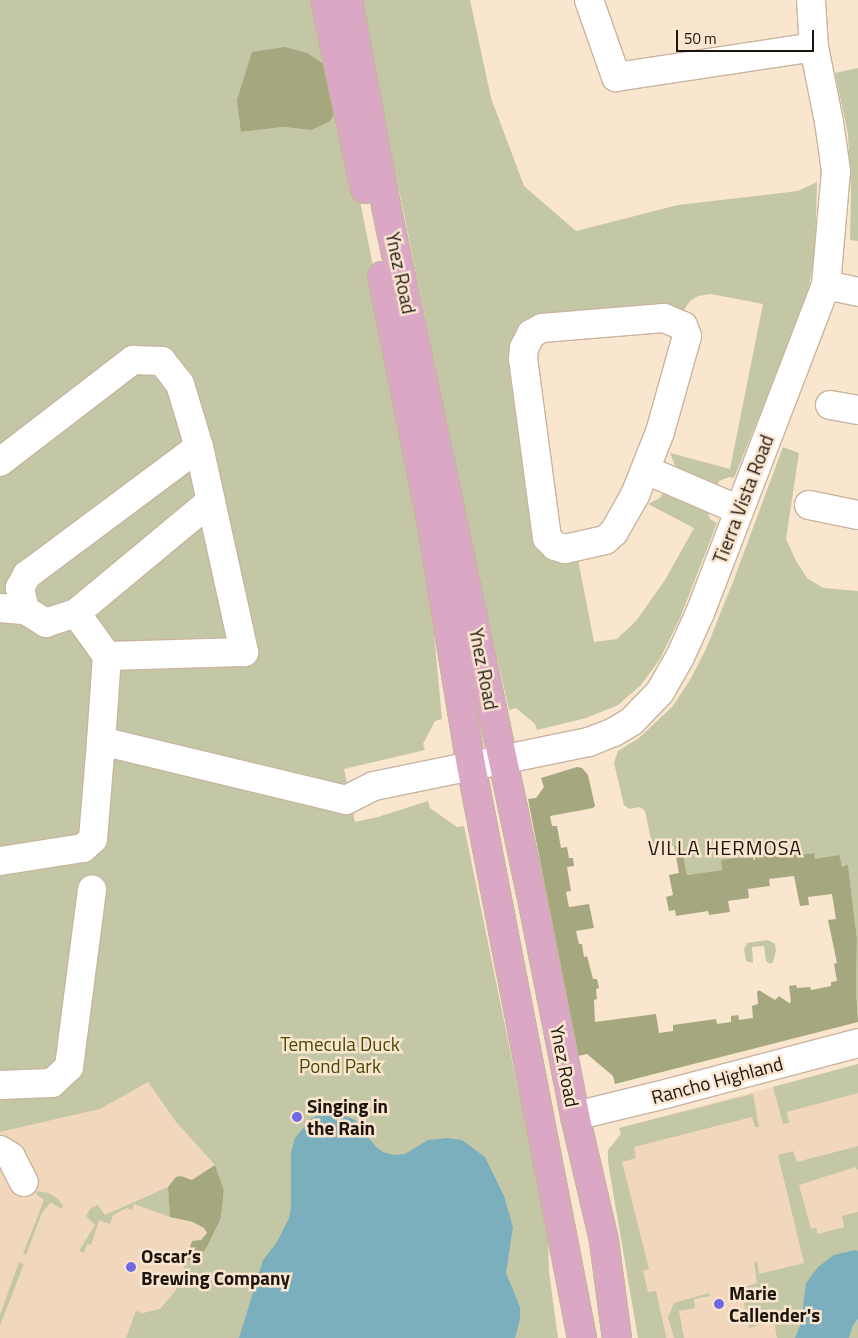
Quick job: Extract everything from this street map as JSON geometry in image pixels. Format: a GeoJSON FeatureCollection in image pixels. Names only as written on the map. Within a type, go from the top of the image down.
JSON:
{"type":"FeatureCollection","features":[{"type":"Feature","properties":{"kind":"main road","name":"Ynez Road"},"geometry":{"type":"LineString","coordinates":[[325,0],[430,515],[471,765],[582,1338]]}},
{"type":"Feature","properties":{"kind":"main road","name":"Ynez Road"},"geometry":{"type":"LineString","coordinates":[[348,0],[386,206],[575,1116],[604,1241],[617,1338]]}},
{"type":"Feature","properties":{"kind":"main road"},"geometry":{"type":"LineString","coordinates":[[510,963],[529,990],[551,1093],[561,1113],[575,1116]]}},
{"type":"Feature","properties":{"kind":"street"},"geometry":{"type":"LineString","coordinates":[[589,0],[616,77],[814,47]]}},
{"type":"Feature","properties":{"kind":"street","name":"Tierra Vista Road"},"geometry":{"type":"LineString","coordinates":[[101,741],[346,800],[374,786],[600,739],[632,721],[660,692],[700,613],[826,285],[836,171],[829,122],[814,47],[811,0]]}},
{"type":"Feature","properties":{"kind":"street"},"geometry":{"type":"LineString","coordinates":[[826,285],[858,292]]}},
{"type":"Feature","properties":{"kind":"street"},"geometry":{"type":"LineString","coordinates":[[664,318],[683,326],[687,336],[660,432],[646,470],[614,532],[605,540],[565,549],[554,546],[547,538],[523,359],[524,348],[531,334],[542,328],[664,318]]}},
{"type":"Feature","properties":{"kind":"street"},"geometry":{"type":"LineString","coordinates":[[0,462],[133,360],[162,361],[180,384],[199,447],[244,652],[107,656]]}},
{"type":"Feature","properties":{"kind":"street"},"geometry":{"type":"LineString","coordinates":[[830,405],[858,410]]}},
{"type":"Feature","properties":{"kind":"street"},"geometry":{"type":"LineString","coordinates":[[199,447],[27,575],[12,609],[46,623],[76,613],[211,501]]}},
{"type":"Feature","properties":{"kind":"street"},"geometry":{"type":"LineString","coordinates":[[646,470],[739,510]]}},
{"type":"Feature","properties":{"kind":"street"},"geometry":{"type":"LineString","coordinates":[[809,505],[858,514]]}},
{"type":"Feature","properties":{"kind":"street"},"geometry":{"type":"LineString","coordinates":[[0,861],[83,848],[93,839],[107,656],[76,613]]}},
{"type":"Feature","properties":{"kind":"street"},"geometry":{"type":"LineString","coordinates":[[0,1085],[52,1083],[69,1067],[92,889]]}},
{"type":"Feature","properties":{"kind":"street","name":"Rancho Highland"},"geometry":{"type":"LineString","coordinates":[[575,1116],[669,1094],[858,1043]]}},
{"type":"Feature","properties":{"kind":"street"},"geometry":{"type":"LineString","coordinates":[[0,1150],[11,1157],[24,1182]]}},
{"type":"Feature","properties":{"kind":"shaded area"},"geometry":{"type":"Polygon","coordinates":[[[858,1064],[858,1338],[638,1338],[608,1162],[608,1150],[621,1134],[619,1128],[858,1064]]]}},
{"type":"Feature","properties":{"kind":"shaded area"},"geometry":{"type":"Polygon","coordinates":[[[148,1082],[176,1122],[215,1165],[221,1218],[180,1301],[145,1338],[0,1338],[0,1132],[100,1109],[148,1082]]]}},
{"type":"Feature","properties":{"kind":"green space","name":"Temecula Duck Pond Park"},"geometry":{"type":"Polygon","coordinates":[[[0,0],[316,0],[330,68],[241,132],[283,127],[311,130],[341,105],[423,518],[442,719],[435,721],[423,744],[425,750],[344,769],[355,822],[378,817],[428,801],[430,808],[457,827],[464,826],[548,1234],[549,1272],[558,1338],[126,1338],[136,1311],[143,1313],[160,1309],[176,1290],[187,1257],[191,1262],[195,1262],[207,1247],[221,1218],[224,1190],[215,1165],[176,1122],[148,1082],[100,1109],[0,1132],[0,0]]]}},
{"type":"Feature","properties":{"kind":"green space"},"geometry":{"type":"Polygon","coordinates":[[[360,0],[470,0],[491,98],[524,186],[576,231],[678,205],[798,191],[817,182],[815,253],[809,286],[801,312],[734,478],[729,477],[719,481],[717,487],[672,469],[675,465],[670,453],[730,469],[763,304],[711,294],[698,296],[690,301],[670,331],[543,337],[537,343],[536,370],[510,376],[522,463],[531,462],[537,527],[578,560],[594,642],[617,639],[636,621],[665,580],[694,528],[648,504],[660,498],[663,493],[711,508],[708,513],[710,519],[717,523],[680,618],[660,659],[641,685],[618,705],[586,718],[537,730],[535,724],[516,708],[509,710],[476,565],[360,0]]]}},
{"type":"Feature","properties":{"kind":"green space"},"geometry":{"type":"Polygon","coordinates":[[[285,47],[307,53],[330,68],[341,105],[329,122],[311,130],[283,127],[241,132],[237,100],[252,52],[285,47]]]}},
{"type":"Feature","properties":{"kind":"green space"},"geometry":{"type":"Polygon","coordinates":[[[858,68],[858,241],[850,240],[851,190],[848,134],[835,73],[858,68]]]}},
{"type":"Feature","properties":{"kind":"green space"},"geometry":{"type":"Polygon","coordinates":[[[783,447],[799,453],[786,539],[796,561],[807,578],[823,588],[858,591],[858,1011],[856,987],[857,939],[848,866],[815,859],[813,853],[789,857],[788,851],[766,854],[764,848],[744,850],[744,857],[722,870],[687,875],[681,845],[653,849],[645,811],[640,807],[629,809],[624,805],[614,763],[618,751],[639,738],[672,707],[690,680],[706,649],[733,582],[783,447]]]}},
{"type":"Feature","properties":{"kind":"green space"},"geometry":{"type":"Polygon","coordinates":[[[577,767],[582,768],[588,775],[595,806],[593,808],[550,816],[552,826],[557,826],[561,848],[567,847],[569,858],[573,858],[574,866],[567,867],[571,891],[566,892],[569,907],[589,904],[594,928],[576,931],[579,944],[582,944],[584,957],[587,956],[593,979],[597,979],[599,988],[596,989],[597,999],[594,1000],[595,1022],[656,1014],[659,1033],[673,1031],[673,1025],[716,1019],[717,1024],[731,1022],[731,1016],[738,1015],[739,1020],[753,1018],[752,1006],[758,1004],[757,992],[759,990],[775,1000],[779,996],[789,1003],[791,1002],[789,986],[796,985],[797,988],[810,987],[811,990],[831,986],[831,982],[837,981],[834,964],[837,963],[828,920],[836,919],[832,894],[808,897],[809,905],[800,906],[794,876],[769,879],[770,886],[748,889],[749,898],[728,901],[730,912],[709,915],[708,911],[676,916],[675,910],[669,911],[666,897],[673,895],[669,875],[679,873],[674,846],[681,844],[687,875],[722,870],[721,860],[744,857],[743,850],[764,848],[766,854],[788,851],[790,856],[814,853],[815,859],[839,855],[842,866],[848,865],[857,939],[856,987],[858,1022],[615,1084],[613,1076],[587,1054],[578,1056],[528,799],[536,798],[544,787],[541,778],[577,767]]]}},
{"type":"Feature","properties":{"kind":"green space"},"geometry":{"type":"Polygon","coordinates":[[[768,940],[775,944],[776,950],[773,962],[770,964],[766,961],[764,946],[752,947],[753,963],[746,961],[744,949],[747,943],[768,940]]]}},
{"type":"Feature","properties":{"kind":"green space"},"geometry":{"type":"Polygon","coordinates":[[[858,1064],[858,1093],[787,1112],[789,1123],[783,1124],[773,1087],[858,1064]]]}},
{"type":"Feature","properties":{"kind":"green space"},"geometry":{"type":"Polygon","coordinates":[[[753,1094],[759,1127],[755,1127],[752,1117],[634,1147],[636,1158],[622,1162],[649,1269],[643,1271],[648,1292],[656,1291],[666,1336],[666,1338],[638,1338],[608,1162],[608,1150],[621,1134],[619,1128],[753,1094]]]}},
{"type":"Feature","properties":{"kind":"green space"},"geometry":{"type":"Polygon","coordinates":[[[858,1146],[858,1170],[855,1167],[799,1185],[811,1229],[816,1228],[818,1234],[844,1227],[842,1216],[858,1212],[858,1338],[777,1338],[774,1321],[749,1328],[741,1288],[757,1283],[754,1262],[757,1261],[759,1274],[804,1263],[778,1155],[793,1151],[797,1162],[858,1146]]]}},
{"type":"Feature","properties":{"kind":"green space"},"geometry":{"type":"Polygon","coordinates":[[[215,1165],[224,1190],[221,1218],[207,1247],[197,1260],[191,1262],[187,1257],[192,1241],[201,1240],[207,1233],[204,1228],[193,1222],[170,1217],[168,1187],[176,1177],[181,1176],[192,1180],[215,1165]]]}},
{"type":"Feature","properties":{"kind":"green space"},"geometry":{"type":"Polygon","coordinates":[[[168,1187],[170,1217],[134,1204],[132,1210],[127,1208],[113,1215],[110,1224],[99,1220],[91,1245],[87,1244],[84,1253],[79,1251],[95,1225],[86,1216],[91,1208],[98,1205],[105,1215],[168,1187]]]}},
{"type":"Feature","properties":{"kind":"green space"},"geometry":{"type":"Polygon","coordinates":[[[37,1191],[49,1193],[63,1205],[61,1209],[51,1202],[42,1213],[26,1255],[23,1254],[44,1200],[36,1194],[37,1191]]]}},
{"type":"Feature","properties":{"kind":"green space"},"geometry":{"type":"Polygon","coordinates":[[[19,1262],[24,1264],[0,1325],[0,1315],[19,1262]]]}},
{"type":"Feature","properties":{"kind":"green space"},"geometry":{"type":"Polygon","coordinates":[[[709,1293],[710,1296],[694,1299],[695,1308],[679,1311],[684,1338],[674,1338],[668,1317],[674,1303],[709,1293]]]}},
{"type":"Feature","properties":{"kind":"water"},"geometry":{"type":"Polygon","coordinates":[[[335,1112],[355,1120],[376,1147],[383,1152],[393,1155],[405,1154],[428,1140],[448,1138],[462,1140],[485,1157],[504,1196],[513,1227],[506,1273],[520,1307],[520,1319],[515,1338],[239,1338],[263,1260],[277,1242],[289,1218],[291,1207],[291,1152],[295,1138],[312,1118],[324,1113],[335,1112]]]}},
{"type":"Feature","properties":{"kind":"water"},"geometry":{"type":"Polygon","coordinates":[[[858,1251],[858,1319],[853,1325],[849,1338],[795,1338],[801,1323],[806,1283],[818,1267],[834,1255],[858,1251]]]}},
{"type":"Feature","properties":{"kind":"place","name":"Singing in the Rain"},"geometry":{"type":"Point","coordinates":[297,1117]}},
{"type":"Feature","properties":{"kind":"place","name":"Oscar’s Brewing Company"},"geometry":{"type":"Point","coordinates":[131,1267]}},
{"type":"Feature","properties":{"kind":"place","name":"Marie Callender's"},"geometry":{"type":"Point","coordinates":[719,1304]}},
{"type":"Feature","properties":{"kind":"district","name":"VILLA HERMOSA"},"geometry":{"type":"Point","coordinates":[725,847]}}]}
